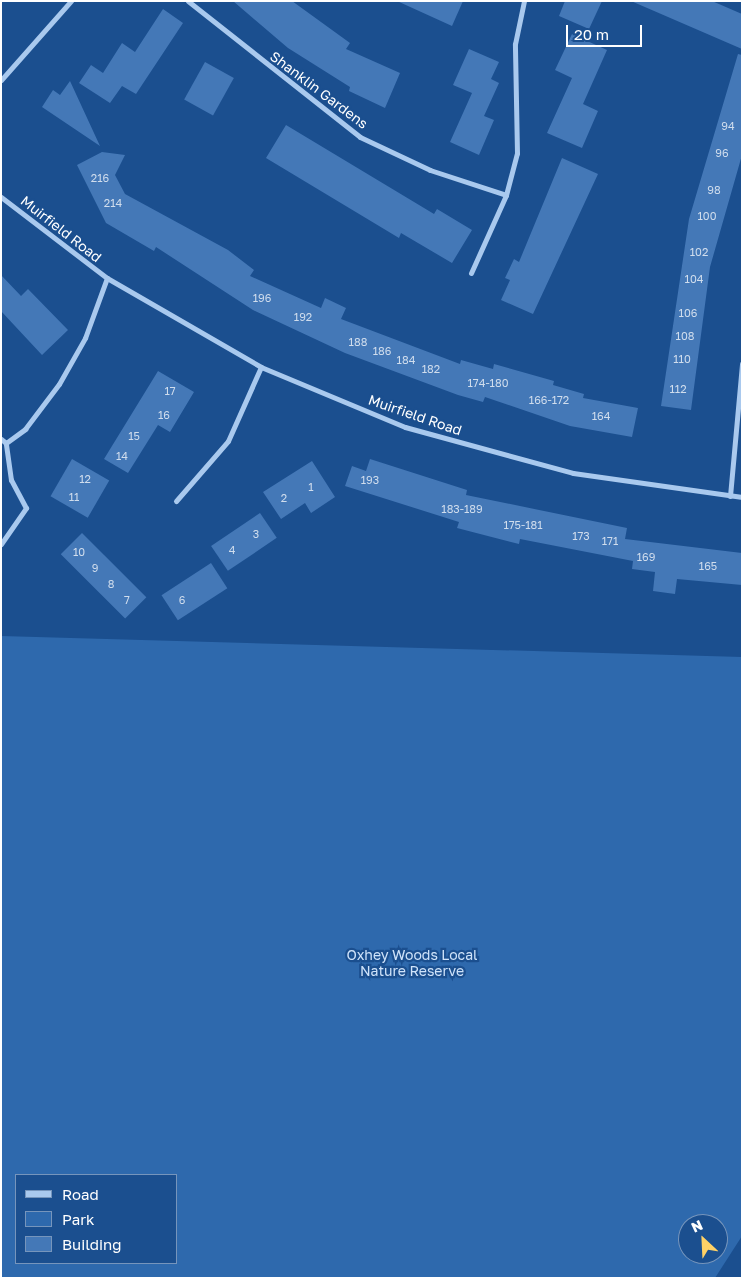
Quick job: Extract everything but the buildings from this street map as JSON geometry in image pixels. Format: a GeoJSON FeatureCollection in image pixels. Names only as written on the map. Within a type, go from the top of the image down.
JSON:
{"type":"FeatureCollection","features":[{"type":"Feature","properties":{"kind":"street"},"geometry":{"type":"LineString","coordinates":[[1,80],[71,1]]}},
{"type":"Feature","properties":{"kind":"street","name":"Shanklin Gardens"},"geometry":{"type":"LineString","coordinates":[[188,1],[360,137],[430,170],[506,195]]}},
{"type":"Feature","properties":{"kind":"street"},"geometry":{"type":"LineString","coordinates":[[471,273],[506,195],[517,152],[515,44],[524,1]]}},
{"type":"Feature","properties":{"kind":"street","name":"Muirfield Road"},"geometry":{"type":"LineString","coordinates":[[1,197],[107,278],[261,367],[405,427],[573,474],[742,497]]}},
{"type":"Feature","properties":{"kind":"street","name":"Muirfield Road"},"geometry":{"type":"LineString","coordinates":[[3,441],[25,429],[69,370],[107,278]]}},
{"type":"Feature","properties":{"kind":"street"},"geometry":{"type":"LineString","coordinates":[[730,496],[742,364]]}},
{"type":"Feature","properties":{"kind":"street"},"geometry":{"type":"LineString","coordinates":[[176,501],[228,441],[261,367]]}},
{"type":"Feature","properties":{"kind":"street"},"geometry":{"type":"LineString","coordinates":[[1,544],[26,508],[11,480],[3,441]]}},
{"type":"Feature","properties":{"kind":"green space","name":"Oxhey Woods Local Nature Reserve"},"geometry":{"type":"Polygon","coordinates":[[[1,636],[742,657],[742,1236],[728,1258],[728,1214],[678,1214],[678,1264],[724,1264],[715,1278],[1,1278],[1,636]]]}}]}
